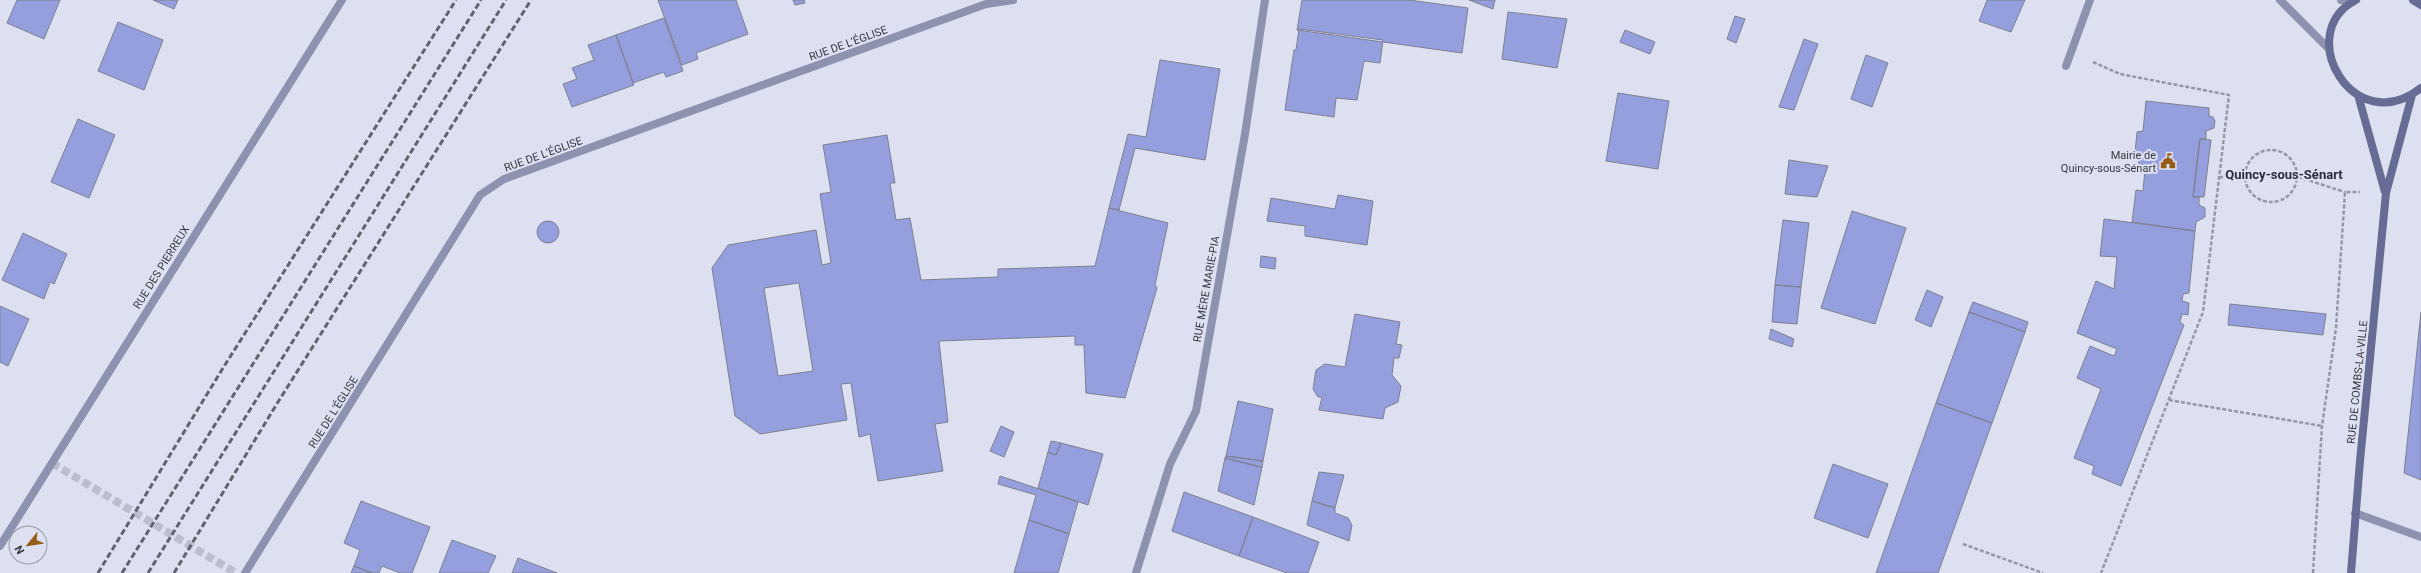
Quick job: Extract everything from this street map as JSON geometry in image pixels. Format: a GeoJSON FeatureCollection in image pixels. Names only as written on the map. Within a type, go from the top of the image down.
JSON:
{"type":"FeatureCollection","features":[{"type":"Feature","properties":{"kind":"main road"},"geometry":{"type":"LineString","coordinates":[[2413,0],[2421,5]]}},
{"type":"Feature","properties":{"kind":"main road"},"geometry":{"type":"LineString","coordinates":[[2354,1],[2339,15],[2331,31],[2329,49],[2333,68],[2343,83],[2358,95],[2375,101],[2394,102],[2412,95],[2421,88]]}},
{"type":"Feature","properties":{"kind":"main road","name":"RUE DE COMBS-LA-VILLE"},"geometry":{"type":"LineString","coordinates":[[2358,95],[2386,193]]}},
{"type":"Feature","properties":{"kind":"main road","name":"RUE DE COMBS-LA-VILLE"},"geometry":{"type":"LineString","coordinates":[[2352,573],[2355,513],[2386,193],[2412,95]]}},
{"type":"Feature","properties":{"kind":"street","name":"RUE DES PIERREUX"},"geometry":{"type":"LineString","coordinates":[[0,546],[342,0]]}},
{"type":"Feature","properties":{"kind":"street","name":"RUE DE L'ÉGLISE"},"geometry":{"type":"LineString","coordinates":[[245,573],[480,195],[504,179],[986,4],[1013,0]]}},
{"type":"Feature","properties":{"kind":"street","name":"RUE MÈRE MARIE-PIA"},"geometry":{"type":"LineString","coordinates":[[1136,573],[1170,464],[1196,411],[1245,134],[1265,0]]}},
{"type":"Feature","properties":{"kind":"street"},"geometry":{"type":"LineString","coordinates":[[2066,66],[2090,0]]}},
{"type":"Feature","properties":{"kind":"street"},"geometry":{"type":"LineString","coordinates":[[2280,0],[2329,49]]}},
{"type":"Feature","properties":{"kind":"street"},"geometry":{"type":"LineString","coordinates":[[2341,0],[2354,1]]}},
{"type":"Feature","properties":{"kind":"street"},"geometry":{"type":"LineString","coordinates":[[2355,513],[2421,537]]}},
{"type":"Feature","properties":{"kind":"path"},"geometry":{"type":"LineString","coordinates":[[2071,52],[2120,74],[2229,95],[2203,312],[2101,573]]}},
{"type":"Feature","properties":{"kind":"path"},"geometry":{"type":"LineString","coordinates":[[2270,150],[2278,151],[2292,160],[2298,176],[2294,189],[2285,199],[2267,203],[2252,195],[2244,178],[2248,162],[2258,154],[2270,150]]}},
{"type":"Feature","properties":{"kind":"path"},"geometry":{"type":"LineString","coordinates":[[2298,176],[2345,192],[2386,193]]}},
{"type":"Feature","properties":{"kind":"path"},"geometry":{"type":"LineString","coordinates":[[2219,177],[2244,178]]}},
{"type":"Feature","properties":{"kind":"path"},"geometry":{"type":"LineString","coordinates":[[2313,573],[2322,426],[2336,328],[2345,192]]}},
{"type":"Feature","properties":{"kind":"path"},"geometry":{"type":"LineString","coordinates":[[2169,400],[2322,426]]}},
{"type":"Feature","properties":{"kind":"path"},"geometry":{"type":"LineString","coordinates":[[1963,544],[2043,573]]}},
{"type":"Feature","properties":{"kind":"building"},"geometry":{"type":"Polygon","coordinates":[[[17,0],[60,0],[44,39],[7,23],[17,0]]]}},
{"type":"Feature","properties":{"kind":"building"},"geometry":{"type":"Polygon","coordinates":[[[153,0],[178,0],[174,9],[153,0]]]}},
{"type":"Feature","properties":{"kind":"building"},"geometry":{"type":"Polygon","coordinates":[[[658,0],[736,0],[748,34],[696,53],[698,59],[682,65],[658,0]]]}},
{"type":"Feature","properties":{"kind":"building"},"geometry":{"type":"Polygon","coordinates":[[[793,0],[804,0],[805,3],[795,5],[793,0]]]}},
{"type":"Feature","properties":{"kind":"building"},"geometry":{"type":"Polygon","coordinates":[[[1302,0],[1409,0],[1468,8],[1462,53],[1297,30],[1302,0]]]}},
{"type":"Feature","properties":{"kind":"building"},"geometry":{"type":"Polygon","coordinates":[[[1469,0],[1495,0],[1493,9],[1469,0]]]}},
{"type":"Feature","properties":{"kind":"building"},"geometry":{"type":"Polygon","coordinates":[[[1987,0],[2025,0],[2011,32],[1979,21],[1987,0]]]}},
{"type":"Feature","properties":{"kind":"building"},"geometry":{"type":"Polygon","coordinates":[[[1508,12],[1567,19],[1557,68],[1502,59],[1508,12]]]}},
{"type":"Feature","properties":{"kind":"building"},"geometry":{"type":"Polygon","coordinates":[[[1735,16],[1745,19],[1736,43],[1727,39],[1735,16]]]}},
{"type":"Feature","properties":{"kind":"building"},"geometry":{"type":"Polygon","coordinates":[[[664,18],[683,71],[666,77],[664,72],[633,83],[616,35],[664,18]]]}},
{"type":"Feature","properties":{"kind":"building"},"geometry":{"type":"Polygon","coordinates":[[[118,22],[163,40],[144,90],[98,71],[118,22]]]}},
{"type":"Feature","properties":{"kind":"building"},"geometry":{"type":"Polygon","coordinates":[[[1299,29],[1383,40],[1380,63],[1364,61],[1357,100],[1336,98],[1334,117],[1285,110],[1294,50],[1296,50],[1299,29]]]}},
{"type":"Feature","properties":{"kind":"building"},"geometry":{"type":"Polygon","coordinates":[[[1625,30],[1655,42],[1650,54],[1620,42],[1625,30]]]}},
{"type":"Feature","properties":{"kind":"building"},"geometry":{"type":"Polygon","coordinates":[[[616,35],[634,85],[572,107],[563,84],[577,79],[572,68],[594,60],[588,45],[616,35]]]}},
{"type":"Feature","properties":{"kind":"building"},"geometry":{"type":"Polygon","coordinates":[[[1804,39],[1818,44],[1794,110],[1779,107],[1804,39]]]}},
{"type":"Feature","properties":{"kind":"building"},"geometry":{"type":"Polygon","coordinates":[[[1866,55],[1888,63],[1872,107],[1851,99],[1866,55]]]}},
{"type":"Feature","properties":{"kind":"building"},"geometry":{"type":"Polygon","coordinates":[[[1160,60],[1220,69],[1205,160],[1135,148],[1119,210],[1109,208],[1128,134],[1146,137],[1160,60]]]}},
{"type":"Feature","properties":{"kind":"building"},"geometry":{"type":"Polygon","coordinates":[[[1618,93],[1669,101],[1658,169],[1606,161],[1618,93]]]}},
{"type":"Feature","properties":{"kind":"building","name":"Mairie de Quincy-sous-Sénart"},"geometry":{"type":"Polygon","coordinates":[[[2146,101],[2209,108],[2209,116],[2213,117],[2215,121],[2214,128],[2206,131],[2206,139],[2200,139],[2193,197],[2199,197],[2199,205],[2205,208],[2205,217],[2196,222],[2195,231],[2132,222],[2136,190],[2143,191],[2145,170],[2139,170],[2139,153],[2135,153],[2137,132],[2143,131],[2146,101]]]}},
{"type":"Feature","properties":{"kind":"building"},"geometry":{"type":"Polygon","coordinates":[[[78,119],[115,135],[89,198],[51,182],[78,119]]]}},
{"type":"Feature","properties":{"kind":"building"},"geometry":{"type":"Polygon","coordinates":[[[887,135],[895,183],[890,183],[896,220],[910,218],[921,280],[998,277],[998,269],[1095,266],[1109,208],[1168,223],[1155,285],[1157,288],[1125,398],[1086,393],[1084,345],[1075,345],[1075,336],[939,341],[948,422],[935,424],[943,471],[878,481],[870,434],[859,437],[851,383],[841,384],[847,420],[760,434],[735,416],[712,268],[728,245],[816,230],[822,265],[831,263],[820,194],[831,192],[823,145],[887,135]],[[799,283],[764,288],[778,376],[813,371],[799,283]]]}},
{"type":"Feature","properties":{"kind":"building"},"geometry":{"type":"Polygon","coordinates":[[[2200,139],[2211,140],[2204,197],[2193,197],[2200,139]]]}},
{"type":"Feature","properties":{"kind":"building"},"geometry":{"type":"Polygon","coordinates":[[[1789,160],[1828,166],[1817,197],[1785,194],[1789,160]]]}},
{"type":"Feature","properties":{"kind":"building"},"geometry":{"type":"Polygon","coordinates":[[[1338,195],[1373,201],[1367,245],[1305,236],[1305,226],[1267,221],[1271,198],[1335,209],[1338,195]]]}},
{"type":"Feature","properties":{"kind":"building"},"geometry":{"type":"Polygon","coordinates":[[[1852,211],[1906,228],[1875,324],[1821,308],[1852,211]]]}},
{"type":"Feature","properties":{"kind":"building"},"geometry":{"type":"Polygon","coordinates":[[[2104,219],[2195,231],[2189,293],[2183,294],[2182,301],[2189,303],[2188,315],[2182,314],[2180,322],[2184,325],[2121,486],[2092,474],[2094,466],[2074,458],[2101,389],[2077,378],[2090,346],[2114,356],[2117,349],[2077,333],[2096,281],[2114,289],[2117,257],[2100,256],[2104,219]]]}},
{"type":"Feature","properties":{"kind":"building"},"geometry":{"type":"Polygon","coordinates":[[[1783,220],[1809,223],[1801,287],[1775,285],[1783,220]]]}},
{"type":"Feature","properties":{"kind":"building"},"geometry":{"type":"Polygon","coordinates":[[[548,221],[556,224],[559,232],[556,240],[548,243],[540,240],[537,232],[540,224],[548,221]]]}},
{"type":"Feature","properties":{"kind":"building"},"geometry":{"type":"Polygon","coordinates":[[[23,233],[67,254],[54,284],[50,282],[44,299],[2,280],[23,233]]]}},
{"type":"Feature","properties":{"kind":"building"},"geometry":{"type":"Polygon","coordinates":[[[1261,256],[1276,258],[1275,269],[1260,267],[1261,256]]]}},
{"type":"Feature","properties":{"kind":"building"},"geometry":{"type":"Polygon","coordinates":[[[1775,285],[1801,287],[1797,324],[1772,322],[1775,285]]]}},
{"type":"Feature","properties":{"kind":"building"},"geometry":{"type":"Polygon","coordinates":[[[1927,290],[1943,297],[1931,327],[1915,320],[1927,290]]]}},
{"type":"Feature","properties":{"kind":"building"},"geometry":{"type":"Polygon","coordinates":[[[1973,302],[2028,322],[2025,332],[1969,312],[1973,302]]]}},
{"type":"Feature","properties":{"kind":"building"},"geometry":{"type":"Polygon","coordinates":[[[2230,304],[2326,314],[2323,335],[2228,325],[2230,304]]]}},
{"type":"Feature","properties":{"kind":"building"},"geometry":{"type":"Polygon","coordinates":[[[0,306],[29,319],[8,366],[0,362],[0,306]]]}},
{"type":"Feature","properties":{"kind":"building"},"geometry":{"type":"Polygon","coordinates":[[[1969,312],[2025,332],[1992,423],[1936,403],[1969,312]]]}},
{"type":"Feature","properties":{"kind":"building"},"geometry":{"type":"Polygon","coordinates":[[[2421,312],[2421,480],[2404,473],[2421,312]]]}},
{"type":"Feature","properties":{"kind":"building"},"geometry":{"type":"Polygon","coordinates":[[[1355,314],[1400,322],[1396,344],[1402,345],[1399,358],[1394,358],[1392,375],[1401,386],[1398,402],[1385,408],[1383,419],[1319,410],[1322,397],[1318,397],[1313,389],[1316,370],[1325,364],[1345,367],[1355,314]]]}},
{"type":"Feature","properties":{"kind":"building"},"geometry":{"type":"Polygon","coordinates":[[[1771,329],[1794,339],[1792,347],[1769,339],[1771,329]]]}},
{"type":"Feature","properties":{"kind":"building"},"geometry":{"type":"Polygon","coordinates":[[[1238,401],[1273,409],[1263,461],[1226,456],[1238,401]]]}},
{"type":"Feature","properties":{"kind":"building"},"geometry":{"type":"Polygon","coordinates":[[[1936,403],[1992,423],[1938,573],[1876,573],[1936,403]]]}},
{"type":"Feature","properties":{"kind":"building"},"geometry":{"type":"Polygon","coordinates":[[[1001,426],[1014,432],[1004,457],[990,451],[1001,426]]]}},
{"type":"Feature","properties":{"kind":"building"},"geometry":{"type":"Polygon","coordinates":[[[1051,441],[1061,443],[1056,455],[1048,452],[1051,441]]]}},
{"type":"Feature","properties":{"kind":"building"},"geometry":{"type":"Polygon","coordinates":[[[1061,443],[1103,454],[1088,505],[1038,488],[1048,452],[1056,455],[1061,443]]]}},
{"type":"Feature","properties":{"kind":"building"},"geometry":{"type":"Polygon","coordinates":[[[1226,456],[1263,461],[1262,467],[1225,458],[1226,456]]]}},
{"type":"Feature","properties":{"kind":"building"},"geometry":{"type":"Polygon","coordinates":[[[1225,458],[1262,467],[1254,505],[1218,491],[1225,458]]]}},
{"type":"Feature","properties":{"kind":"building"},"geometry":{"type":"Polygon","coordinates":[[[1833,464],[1888,484],[1868,538],[1814,518],[1833,464]]]}},
{"type":"Feature","properties":{"kind":"building"},"geometry":{"type":"Polygon","coordinates":[[[1319,472],[1344,475],[1335,508],[1312,501],[1319,472]]]}},
{"type":"Feature","properties":{"kind":"building"},"geometry":{"type":"Polygon","coordinates":[[[1000,476],[1078,502],[1069,534],[1029,520],[1036,495],[998,484],[1000,476]]]}},
{"type":"Feature","properties":{"kind":"building"},"geometry":{"type":"Polygon","coordinates":[[[1184,492],[1253,517],[1239,556],[1172,531],[1184,492]]]}},
{"type":"Feature","properties":{"kind":"building"},"geometry":{"type":"Polygon","coordinates":[[[361,501],[430,527],[412,573],[400,573],[382,566],[379,573],[372,573],[354,566],[360,550],[344,543],[361,501]]]}},
{"type":"Feature","properties":{"kind":"building"},"geometry":{"type":"Polygon","coordinates":[[[1312,501],[1335,508],[1335,513],[1348,518],[1352,525],[1349,541],[1307,525],[1312,501]]]}},
{"type":"Feature","properties":{"kind":"building"},"geometry":{"type":"Polygon","coordinates":[[[1253,517],[1319,542],[1308,573],[1287,573],[1239,556],[1253,517]]]}},
{"type":"Feature","properties":{"kind":"building"},"geometry":{"type":"Polygon","coordinates":[[[1029,520],[1069,534],[1058,573],[1014,573],[1029,520]]]}},
{"type":"Feature","properties":{"kind":"building"},"geometry":{"type":"Polygon","coordinates":[[[452,540],[496,556],[488,573],[439,573],[452,540]]]}},
{"type":"Feature","properties":{"kind":"building"},"geometry":{"type":"Polygon","coordinates":[[[518,558],[557,573],[512,573],[518,558]]]}},
{"type":"Feature","properties":{"kind":"building"},"geometry":{"type":"Polygon","coordinates":[[[354,566],[372,573],[351,573],[354,566]]]}},
{"type":"Feature","properties":{"kind":"tunnel"},"geometry":{"type":"LineString","coordinates":[[52,463],[236,573]]}},
{"type":"Feature","properties":{"kind":"railway"},"geometry":{"type":"LineString","coordinates":[[98,573],[223,368],[456,0]]}},
{"type":"Feature","properties":{"kind":"railway"},"geometry":{"type":"LineString","coordinates":[[122,573],[481,0]]}},
{"type":"Feature","properties":{"kind":"railway"},"geometry":{"type":"LineString","coordinates":[[148,573],[506,0]]}},
{"type":"Feature","properties":{"kind":"railway"},"geometry":{"type":"LineString","coordinates":[[174,573],[278,402],[531,0]]}},
{"type":"Feature","properties":{"kind":"place","name":"Mairie de Quincy-sous-Sénart"},"geometry":{"type":"Point","coordinates":[2168,161]}},
{"type":"Feature","properties":{"kind":"district","name":"Quincy-sous-Sénart"},"geometry":{"type":"Point","coordinates":[2284,174]}}]}
